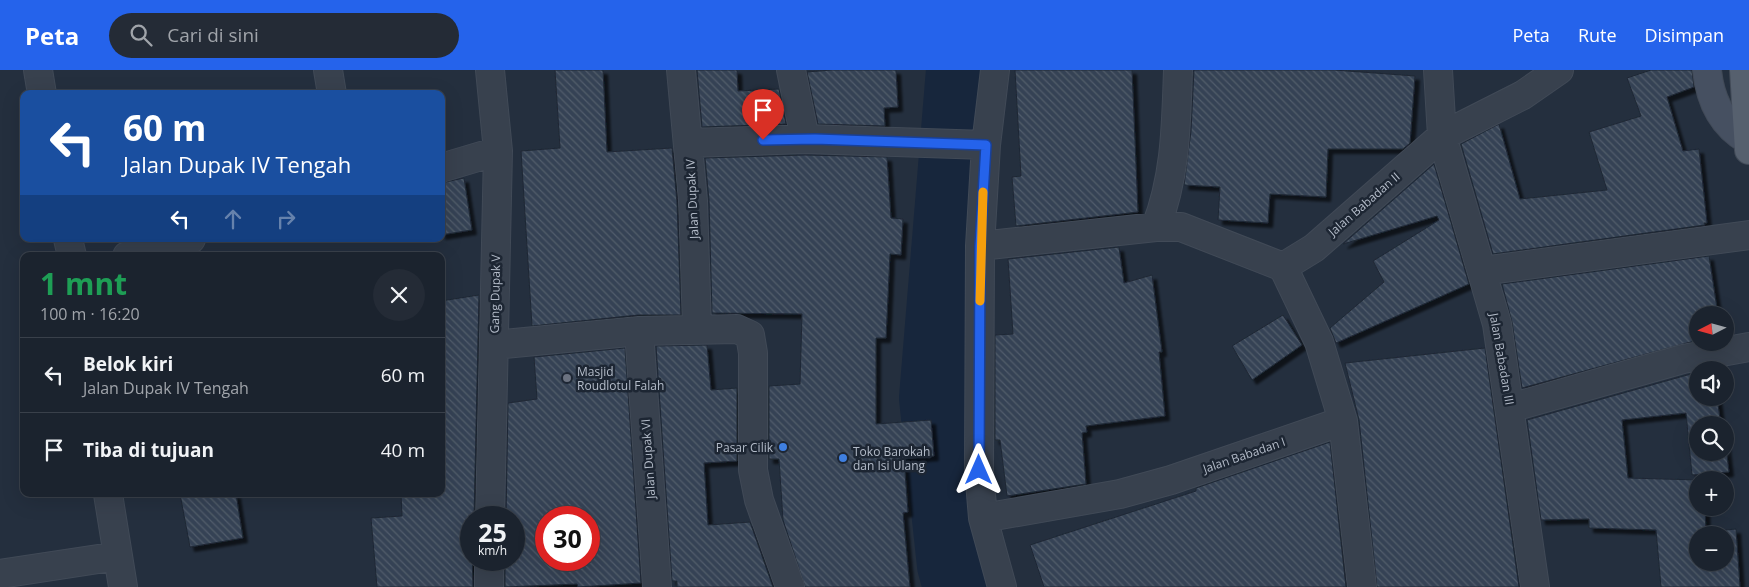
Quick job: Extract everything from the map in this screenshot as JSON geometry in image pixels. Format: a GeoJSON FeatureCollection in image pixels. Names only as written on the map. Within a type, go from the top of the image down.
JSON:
{"type":"FeatureCollection","features":[{"type":"Feature","properties":{"kind":"main road"},"geometry":{"type":"LineString","coordinates":[[1707,70],[1714,100],[1720,115],[1732,130],[1749,145]]}},
{"type":"Feature","properties":{"kind":"main road"},"geometry":{"type":"LineString","coordinates":[[1744,70],[1749,145]]}},
{"type":"Feature","properties":{"kind":"street"},"geometry":{"type":"LineString","coordinates":[[38,70],[41,90]]}},
{"type":"Feature","properties":{"kind":"street"},"geometry":{"type":"LineString","coordinates":[[328,70],[331,90]]}},
{"type":"Feature","properties":{"kind":"street","name":"Gang Dupak V"},"geometry":{"type":"LineString","coordinates":[[490,70],[498,152],[490,506]]}},
{"type":"Feature","properties":{"kind":"street","name":"Jalan Dupak IV"},"geometry":{"type":"LineString","coordinates":[[681,70],[688,143],[697,329]]}},
{"type":"Feature","properties":{"kind":"street"},"geometry":{"type":"LineString","coordinates":[[791,70],[805,139]]}},
{"type":"Feature","properties":{"kind":"street"},"geometry":{"type":"LineString","coordinates":[[995,70],[983,145],[980,246],[979,470],[983,518],[1002,587]]}},
{"type":"Feature","properties":{"kind":"street"},"geometry":{"type":"LineString","coordinates":[[1156,227],[1166,199],[1173,165],[1178,70]]}},
{"type":"Feature","properties":{"kind":"street","name":"Jalan Babadan III"},"geometry":{"type":"LineString","coordinates":[[1438,70],[1442,136],[1497,324],[1535,587]]}},
{"type":"Feature","properties":{"kind":"street","name":"Jalan Babadan II"},"geometry":{"type":"LineString","coordinates":[[1283,267],[1314,248],[1442,136],[1523,95],[1559,70]]}},
{"type":"Feature","properties":{"kind":"street"},"geometry":{"type":"LineString","coordinates":[[688,143],[805,139],[983,145]]}},
{"type":"Feature","properties":{"kind":"street"},"geometry":{"type":"LineString","coordinates":[[445,167],[498,152]]}},
{"type":"Feature","properties":{"kind":"street"},"geometry":{"type":"LineString","coordinates":[[980,246],[1156,227],[1181,227],[1283,267],[1319,342],[1342,420],[1362,587]]}},
{"type":"Feature","properties":{"kind":"street"},"geometry":{"type":"LineString","coordinates":[[1482,271],[1749,235]]}},
{"type":"Feature","properties":{"kind":"street"},"geometry":{"type":"LineString","coordinates":[[142,252],[180,242]]}},
{"type":"Feature","properties":{"kind":"street"},"geometry":{"type":"LineString","coordinates":[[494,345],[639,330],[737,329],[750,335],[754,353],[753,470],[759,500],[790,587]]}},
{"type":"Feature","properties":{"kind":"street","name":"Jalan Dupak VI"},"geometry":{"type":"LineString","coordinates":[[639,330],[657,587]]}},
{"type":"Feature","properties":{"kind":"street"},"geometry":{"type":"LineString","coordinates":[[1510,408],[1683,359],[1749,347]]}},
{"type":"Feature","properties":{"kind":"street","name":"Jalan Babadan I"},"geometry":{"type":"LineString","coordinates":[[983,518],[1120,494],[1171,480],[1342,420]]}},
{"type":"Feature","properties":{"kind":"street"},"geometry":{"type":"LineString","coordinates":[[108,497],[123,587]]}},
{"type":"Feature","properties":{"kind":"street"},"geometry":{"type":"LineString","coordinates":[[0,574],[118,556]]}},
{"type":"Feature","properties":{"kind":"street"},"geometry":{"type":"LineString","coordinates":[[489,571],[489,587]]}},
{"type":"Feature","properties":{"kind":"building"},"geometry":{"type":"Polygon","coordinates":[[[555,70],[603,70],[607,152],[672,148],[677,202],[681,315],[638,315],[532,326],[521,151],[560,148],[555,70]]]}},
{"type":"Feature","properties":{"kind":"building"},"geometry":{"type":"Polygon","coordinates":[[[697,70],[737,70],[738,91],[779,89],[786,124],[702,127],[697,70]]]}},
{"type":"Feature","properties":{"kind":"building"},"geometry":{"type":"Polygon","coordinates":[[[896,70],[898,107],[884,108],[885,126],[818,124],[807,72],[896,70]]]}},
{"type":"Feature","properties":{"kind":"building"},"geometry":{"type":"Polygon","coordinates":[[[1015,70],[1132,70],[1138,212],[1016,226],[1012,177],[1021,176],[1015,70]]]}},
{"type":"Feature","properties":{"kind":"building"},"geometry":{"type":"Polygon","coordinates":[[[1194,70],[1334,70],[1415,76],[1410,143],[1403,149],[1328,149],[1326,197],[1270,194],[1268,223],[1218,220],[1220,187],[1184,185],[1191,131],[1194,70]]]}},
{"type":"Feature","properties":{"kind":"building"},"geometry":{"type":"Polygon","coordinates":[[[1651,70],[1692,70],[1694,87],[1667,97],[1683,151],[1699,149],[1707,223],[1704,223],[1705,225],[1493,254],[1461,144],[1499,124],[1520,199],[1607,190],[1589,132],[1641,116],[1627,78],[1651,70]]]}},
{"type":"Feature","properties":{"kind":"building"},"geometry":{"type":"Polygon","coordinates":[[[805,155],[887,157],[891,218],[903,219],[901,255],[890,254],[886,338],[876,338],[876,424],[931,420],[934,456],[904,459],[908,512],[903,513],[910,587],[805,587],[783,520],[779,459],[769,459],[769,386],[800,384],[802,314],[712,313],[709,200],[705,158],[805,155]]]}},
{"type":"Feature","properties":{"kind":"building"},"geometry":{"type":"Polygon","coordinates":[[[1434,164],[1469,284],[1336,343],[1330,328],[1384,282],[1373,261],[1439,220],[1437,216],[1343,244],[1434,164]]]}},
{"type":"Feature","properties":{"kind":"building"},"geometry":{"type":"Polygon","coordinates":[[[464,178],[472,230],[445,234],[445,182],[464,178]]]}},
{"type":"Feature","properties":{"kind":"building"},"geometry":{"type":"Polygon","coordinates":[[[1119,247],[1124,283],[1152,275],[1162,352],[1159,352],[1165,416],[1086,426],[1087,432],[1082,433],[1086,484],[1007,496],[1000,440],[995,440],[995,335],[1013,334],[1008,259],[1119,247]]]}},
{"type":"Feature","properties":{"kind":"building"},"geometry":{"type":"Polygon","coordinates":[[[1709,256],[1717,306],[1689,306],[1689,342],[1522,388],[1512,322],[1502,284],[1709,256]]]}},
{"type":"Feature","properties":{"kind":"building"},"geometry":{"type":"Polygon","coordinates":[[[479,295],[474,506],[460,506],[460,571],[473,571],[473,587],[377,587],[371,518],[402,516],[401,497],[445,497],[445,300],[479,295]]]}},
{"type":"Feature","properties":{"kind":"building"},"geometry":{"type":"Polygon","coordinates":[[[1283,315],[1302,345],[1252,380],[1232,346],[1283,315]]]}},
{"type":"Feature","properties":{"kind":"building"},"geometry":{"type":"Polygon","coordinates":[[[707,345],[711,390],[737,388],[737,461],[704,463],[708,525],[750,522],[773,587],[677,587],[677,581],[672,581],[656,346],[707,345]]]}},
{"type":"Feature","properties":{"kind":"building"},"geometry":{"type":"Polygon","coordinates":[[[625,348],[641,583],[578,587],[577,584],[505,587],[505,571],[525,571],[525,506],[506,506],[508,403],[537,399],[534,357],[625,348]]]}},
{"type":"Feature","properties":{"kind":"building"},"geometry":{"type":"Polygon","coordinates":[[[1485,348],[1519,587],[1377,587],[1359,420],[1345,363],[1485,348]]]}},
{"type":"Feature","properties":{"kind":"building"},"geometry":{"type":"Polygon","coordinates":[[[1689,375],[1689,406],[1718,406],[1720,416],[1689,416],[1689,444],[1686,413],[1622,420],[1628,478],[1689,480],[1689,516],[1705,516],[1706,526],[1689,526],[1689,571],[1734,571],[1734,529],[1736,529],[1740,587],[1661,587],[1656,530],[1589,528],[1589,519],[1541,520],[1527,420],[1689,375]]]}},
{"type":"Feature","properties":{"kind":"building"},"geometry":{"type":"Polygon","coordinates":[[[1330,442],[1346,587],[1044,587],[1030,545],[1196,491],[1196,488],[1330,442]]]}},
{"type":"Feature","properties":{"kind":"building"},"geometry":{"type":"Polygon","coordinates":[[[1691,461],[1728,461],[1729,471],[1692,471],[1691,461]]]}},
{"type":"Feature","properties":{"kind":"building"},"geometry":{"type":"Polygon","coordinates":[[[181,497],[236,497],[243,538],[190,547],[181,497]]]}},
{"type":"Feature","properties":{"kind":"waterway"},"geometry":{"type":"LineString","coordinates":[[957,587],[951,565],[933,398],[960,70]]}},
{"type":"Feature","properties":{"kind":"slow traffic"},"geometry":{"type":"LineString","coordinates":[[980,301],[980,246],[983,192]]}},
{"type":"Feature","properties":{"kind":"place","name":"Masjid Roudlotul Falah"},"geometry":{"type":"Point","coordinates":[567,378]}},
{"type":"Feature","properties":{"kind":"place","name":"Pasar Cilik"},"geometry":{"type":"Point","coordinates":[783,447]}},
{"type":"Feature","properties":{"kind":"place","name":"Toko Barokah dan Isi Ulang"},"geometry":{"type":"Point","coordinates":[843,458]}},
{"type":"Feature","properties":{"kind":"route"},"geometry":{"type":"LineString","coordinates":[[763,140],[815,139],[986,145],[980,246],[979,470]]}}]}
